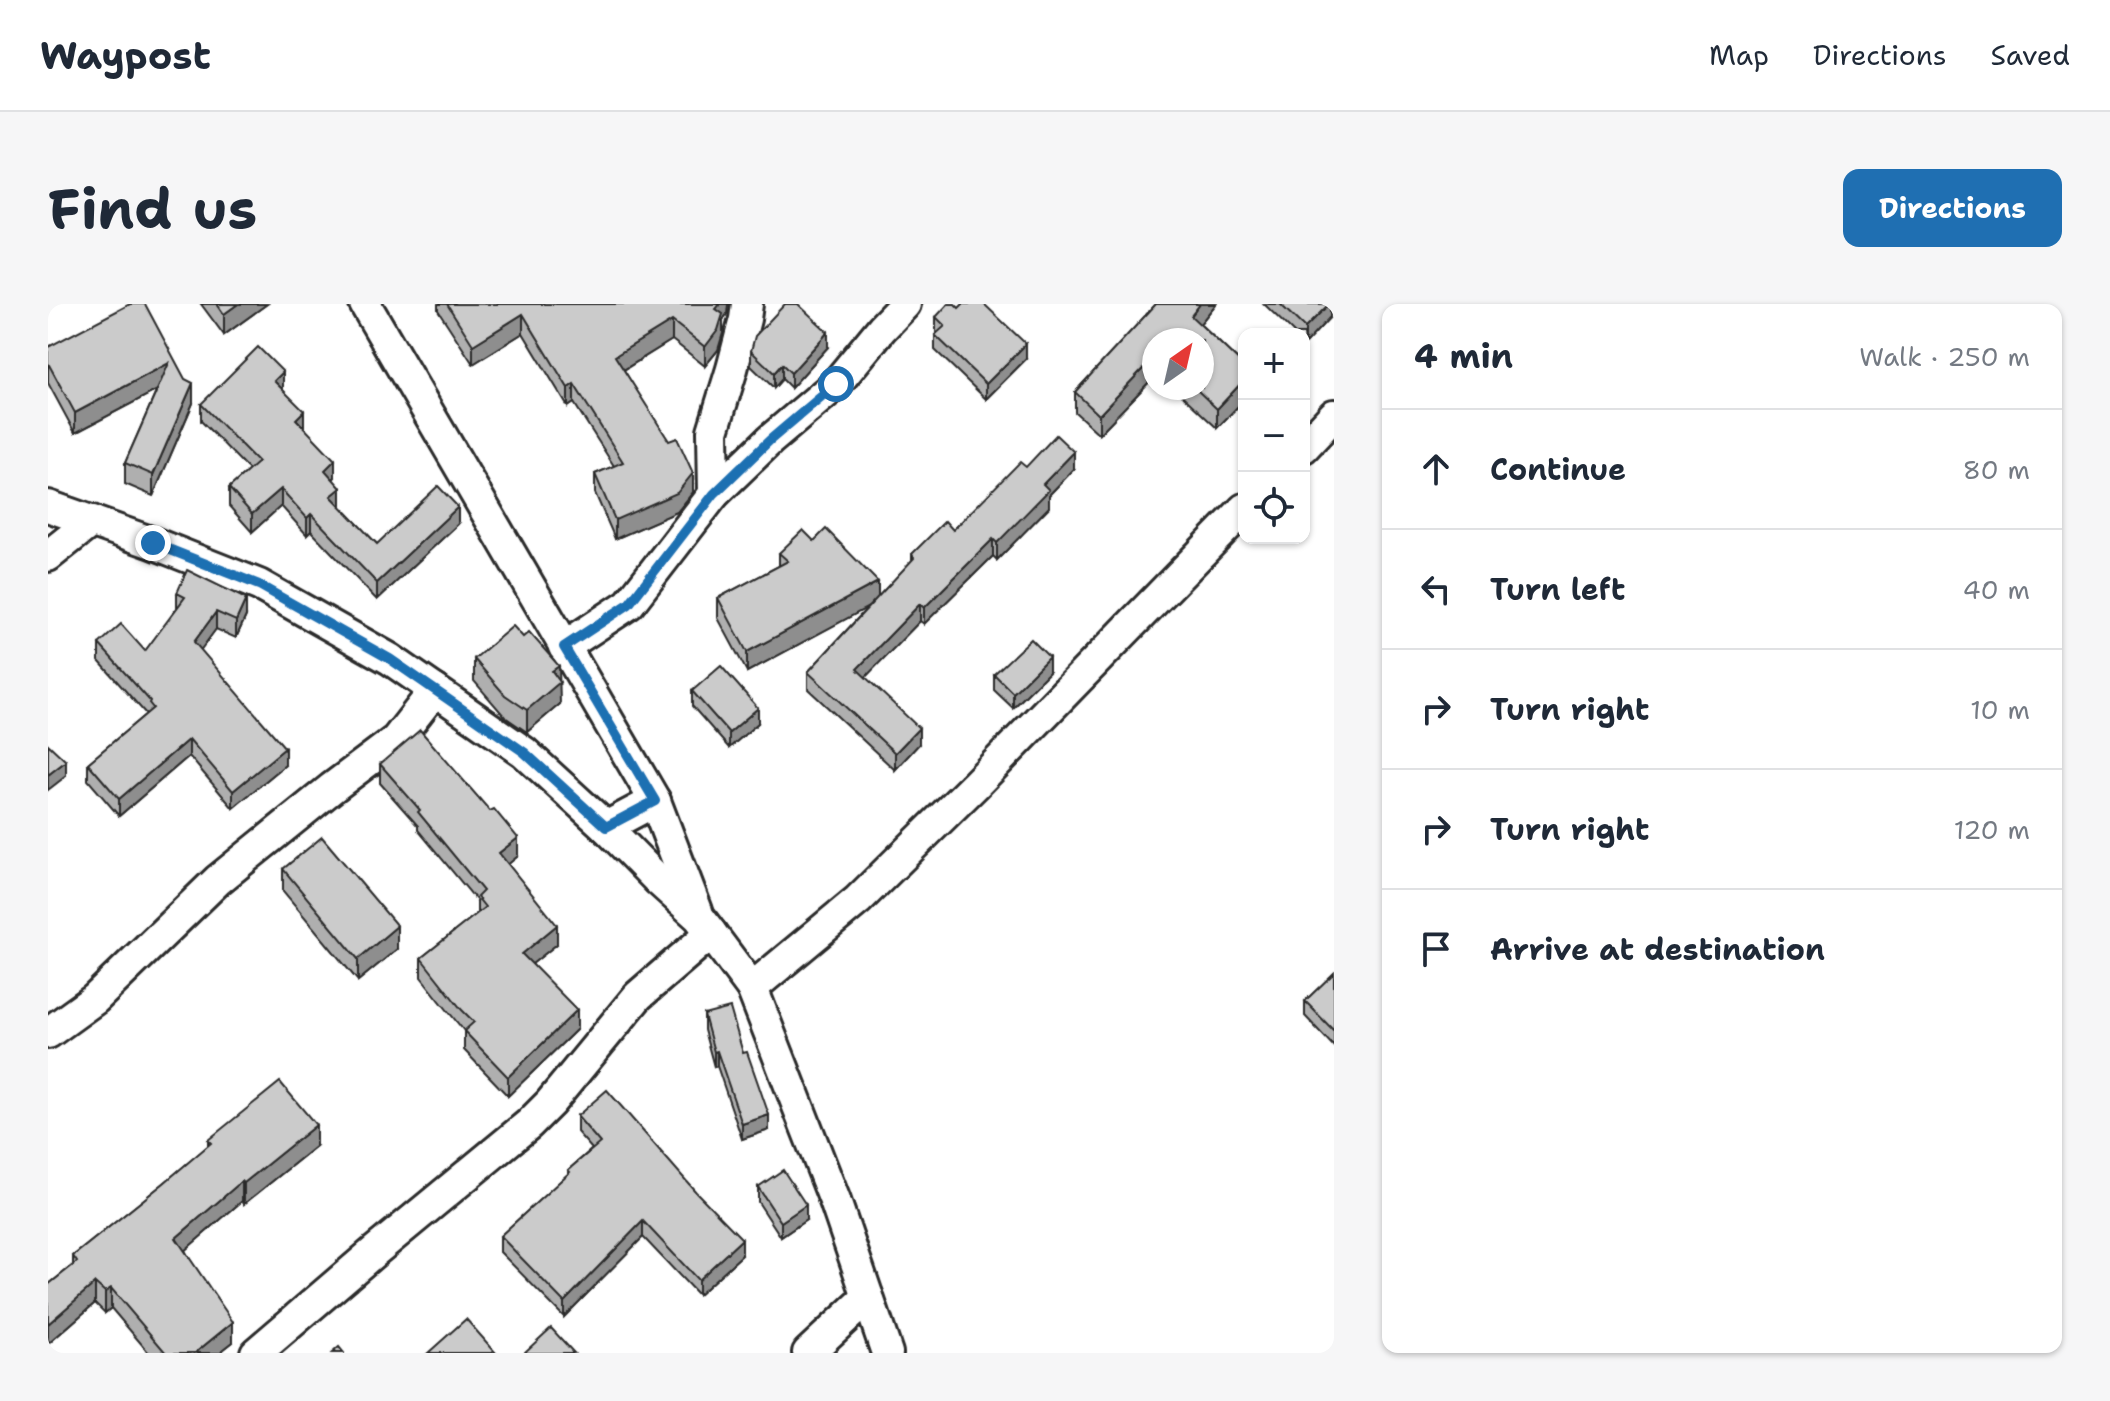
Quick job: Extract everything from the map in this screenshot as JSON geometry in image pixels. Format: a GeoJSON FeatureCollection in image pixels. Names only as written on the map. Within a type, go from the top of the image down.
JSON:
{"type":"FeatureCollection","features":[{"type":"Feature","properties":{"kind":"street"},"geometry":{"type":"LineString","coordinates":[[365,304],[655,801],[705,925]]}},
{"type":"Feature","properties":{"kind":"street"},"geometry":{"type":"LineString","coordinates":[[714,494],[713,431],[747,304]]}},
{"type":"Feature","properties":{"kind":"street"},"geometry":{"type":"LineString","coordinates":[[564,647],[629,604],[714,494],[770,440],[836,384],[905,304]]}},
{"type":"Feature","properties":{"kind":"street"},"geometry":{"type":"LineString","coordinates":[[1310,441],[1334,415]]}},
{"type":"Feature","properties":{"kind":"street"},"geometry":{"type":"LineString","coordinates":[[48,505],[259,585],[390,659],[524,752],[606,827],[705,925],[752,988],[835,1201],[887,1353]]}},
{"type":"Feature","properties":{"kind":"street"},"geometry":{"type":"LineString","coordinates":[[752,988],[858,900],[976,784],[1238,515]]}},
{"type":"Feature","properties":{"kind":"street"},"geometry":{"type":"LineString","coordinates":[[48,556],[92,521]]}},
{"type":"Feature","properties":{"kind":"street"},"geometry":{"type":"LineString","coordinates":[[48,1033],[95,999],[218,880],[396,740],[435,690]]}},
{"type":"Feature","properties":{"kind":"street"},"geometry":{"type":"LineString","coordinates":[[606,827],[655,801]]}},
{"type":"Feature","properties":{"kind":"street"},"geometry":{"type":"LineString","coordinates":[[256,1353],[529,1124],[638,996],[705,925]]}},
{"type":"Feature","properties":{"kind":"street"},"geometry":{"type":"LineString","coordinates":[[808,1353],[868,1297]]}},
{"type":"Feature","properties":{"kind":"building"},"geometry":{"type":"Polygon","coordinates":[[[130,304],[145,304],[185,379],[193,383],[153,475],[125,463],[169,363],[75,413],[48,363],[48,347],[130,304]]]}},
{"type":"Feature","properties":{"kind":"building"},"geometry":{"type":"Polygon","coordinates":[[[217,304],[238,304],[224,314],[217,304]]]}},
{"type":"Feature","properties":{"kind":"building"},"geometry":{"type":"Polygon","coordinates":[[[447,304],[720,304],[716,309],[723,314],[718,330],[705,347],[672,321],[615,356],[669,441],[677,438],[693,473],[677,493],[615,520],[595,474],[623,462],[574,384],[568,388],[523,314],[473,345],[447,304]]]}},
{"type":"Feature","properties":{"kind":"building"},"geometry":{"type":"Polygon","coordinates":[[[785,304],[798,304],[828,332],[791,373],[782,364],[774,373],[751,351],[755,336],[785,304]]]}},
{"type":"Feature","properties":{"kind":"building"},"geometry":{"type":"Polygon","coordinates":[[[948,304],[959,308],[963,304],[984,304],[1026,344],[986,384],[935,335],[945,326],[936,317],[948,304]]]}},
{"type":"Feature","properties":{"kind":"building"},"geometry":{"type":"Polygon","coordinates":[[[1156,304],[1200,304],[1191,316],[1204,328],[1142,328],[1142,370],[1099,415],[1075,392],[1156,304]]]}},
{"type":"Feature","properties":{"kind":"building"},"geometry":{"type":"Polygon","coordinates":[[[1280,304],[1329,304],[1305,328],[1280,304]]]}},
{"type":"Feature","properties":{"kind":"building"},"geometry":{"type":"Polygon","coordinates":[[[1214,338],[1238,360],[1238,386],[1217,409],[1208,400],[1214,400],[1214,338]]]}},
{"type":"Feature","properties":{"kind":"building"},"geometry":{"type":"Polygon","coordinates":[[[258,347],[283,372],[274,381],[304,411],[296,419],[335,460],[325,470],[341,488],[331,496],[377,544],[438,486],[458,507],[377,583],[311,514],[307,518],[281,489],[252,514],[229,488],[258,462],[201,404],[258,347]]]}},
{"type":"Feature","properties":{"kind":"building"},"geometry":{"type":"Polygon","coordinates":[[[1056,435],[1074,452],[1043,484],[1049,490],[997,543],[993,539],[924,608],[920,604],[857,669],[919,728],[895,753],[808,672],[945,521],[953,530],[1020,462],[1026,467],[1056,435]]]}},
{"type":"Feature","properties":{"kind":"building"},"geometry":{"type":"Polygon","coordinates":[[[826,529],[878,582],[747,652],[718,598],[788,561],[779,553],[803,530],[814,541],[826,529]]]}},
{"type":"Feature","properties":{"kind":"building"},"geometry":{"type":"Polygon","coordinates":[[[187,570],[246,599],[236,621],[216,612],[194,642],[285,748],[233,791],[189,739],[119,799],[88,763],[153,708],[99,644],[121,624],[145,651],[185,597],[177,593],[187,570]]]}},
{"type":"Feature","properties":{"kind":"building"},"geometry":{"type":"Polygon","coordinates":[[[513,626],[523,637],[529,632],[559,666],[552,671],[560,682],[527,710],[505,695],[474,659],[513,626]]]}},
{"type":"Feature","properties":{"kind":"building"},"geometry":{"type":"Polygon","coordinates":[[[1031,639],[1049,657],[1013,693],[994,674],[1031,639]]]}},
{"type":"Feature","properties":{"kind":"building"},"geometry":{"type":"Polygon","coordinates":[[[721,666],[758,708],[729,733],[692,691],[721,666]]]}},
{"type":"Feature","properties":{"kind":"building"},"geometry":{"type":"Polygon","coordinates":[[[420,730],[490,811],[494,809],[518,838],[499,853],[557,925],[522,954],[577,1010],[508,1077],[464,1031],[474,1022],[421,958],[485,907],[477,897],[483,891],[380,764],[420,730]]]}},
{"type":"Feature","properties":{"kind":"building"},"geometry":{"type":"Polygon","coordinates":[[[48,744],[66,761],[48,775],[48,744]]]}},
{"type":"Feature","properties":{"kind":"building"},"geometry":{"type":"Polygon","coordinates":[[[322,837],[397,926],[358,959],[283,869],[322,837]]]}},
{"type":"Feature","properties":{"kind":"building"},"geometry":{"type":"Polygon","coordinates":[[[1334,973],[1334,1031],[1305,1001],[1334,973]]]}},
{"type":"Feature","properties":{"kind":"building"},"geometry":{"type":"Polygon","coordinates":[[[730,1008],[743,1053],[747,1052],[769,1115],[742,1124],[717,1051],[714,1052],[704,1015],[730,1008]]]}},
{"type":"Feature","properties":{"kind":"building"},"geometry":{"type":"Polygon","coordinates":[[[280,1082],[316,1125],[244,1183],[242,1181],[176,1238],[233,1322],[195,1353],[166,1353],[111,1288],[105,1292],[95,1283],[48,1324],[48,1285],[77,1262],[73,1256],[164,1183],[211,1143],[208,1140],[280,1082]]]}},
{"type":"Feature","properties":{"kind":"building"},"geometry":{"type":"Polygon","coordinates":[[[607,1090],[696,1192],[742,1239],[698,1280],[643,1221],[564,1302],[500,1236],[600,1143],[577,1116],[607,1090]]]}},
{"type":"Feature","properties":{"kind":"building"},"geometry":{"type":"Polygon","coordinates":[[[783,1170],[806,1205],[781,1222],[758,1187],[783,1170]]]}},
{"type":"Feature","properties":{"kind":"building"},"geometry":{"type":"Polygon","coordinates":[[[466,1319],[496,1353],[428,1353],[466,1319]]]}},
{"type":"Feature","properties":{"kind":"building"},"geometry":{"type":"Polygon","coordinates":[[[551,1328],[574,1353],[525,1352],[551,1328]]]}},
{"type":"Feature","properties":{"kind":"route"},"geometry":{"type":"LineString","coordinates":[[153,543],[259,585],[390,659],[524,752],[606,827],[655,801],[564,647],[629,604],[714,494],[770,440],[836,384]]}}]}
